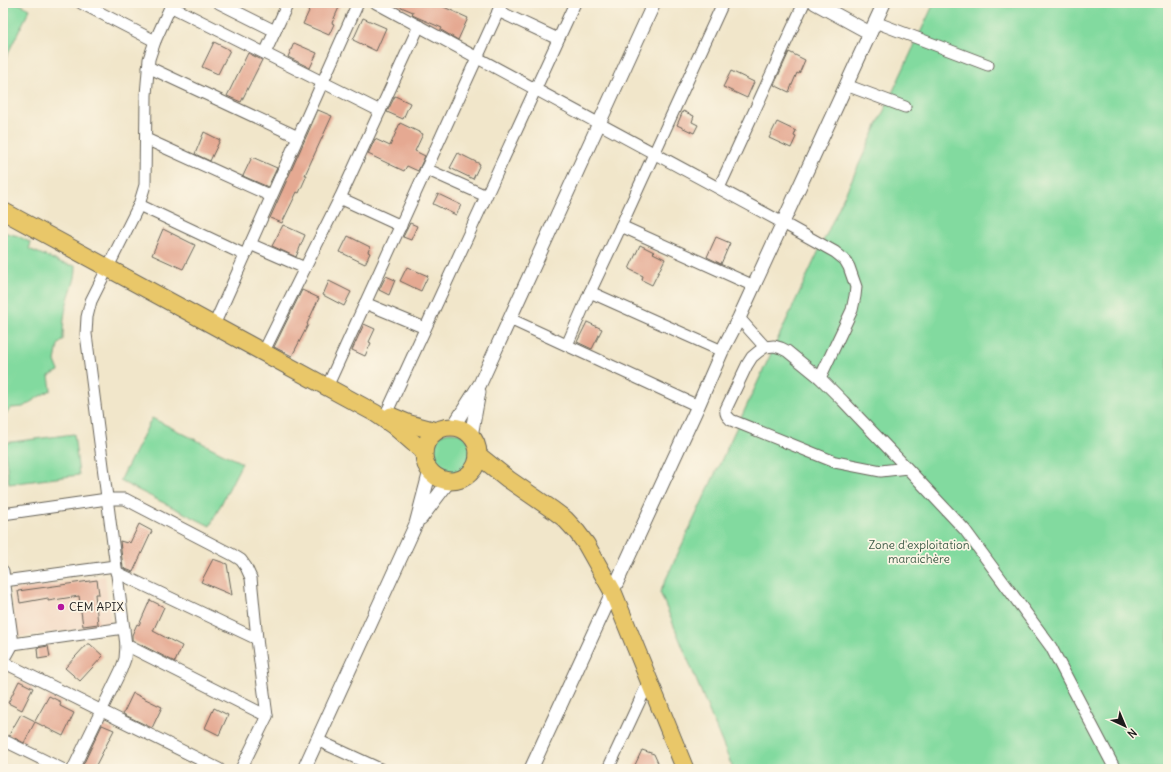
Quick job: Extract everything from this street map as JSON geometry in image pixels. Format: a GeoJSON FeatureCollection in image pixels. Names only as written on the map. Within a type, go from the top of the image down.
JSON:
{"type":"FeatureCollection","features":[{"type":"Feature","properties":{"kind":"main road"},"geometry":{"type":"LineString","coordinates":[[3,211],[328,387],[381,413],[410,424],[436,431]]}},
{"type":"Feature","properties":{"kind":"main road"},"geometry":{"type":"LineString","coordinates":[[381,413],[424,452]]}},
{"type":"Feature","properties":{"kind":"main road"},"geometry":{"type":"LineString","coordinates":[[444,427],[453,427],[463,430],[471,436],[476,445],[478,456],[475,466],[468,474],[459,479],[449,481],[438,478],[430,471],[425,462],[424,452],[426,443],[430,436],[444,427]]}},
{"type":"Feature","properties":{"kind":"main road"},"geometry":{"type":"LineString","coordinates":[[478,456],[565,519],[586,544],[613,592],[682,767]]}},
{"type":"Feature","properties":{"kind":"main road"},"geometry":{"type":"LineString","coordinates":[[468,474],[508,479]]}},
{"type":"Feature","properties":{"kind":"street"},"geometry":{"type":"LineString","coordinates":[[81,3],[155,41]]}},
{"type":"Feature","properties":{"kind":"street"},"geometry":{"type":"LineString","coordinates":[[218,3],[275,31]]}},
{"type":"Feature","properties":{"kind":"street"},"geometry":{"type":"LineString","coordinates":[[265,53],[288,3]]}},
{"type":"Feature","properties":{"kind":"street"},"geometry":{"type":"LineString","coordinates":[[214,325],[358,3]]}},
{"type":"Feature","properties":{"kind":"street"},"geometry":{"type":"LineString","coordinates":[[376,3],[783,223],[835,252],[845,260],[856,287],[855,296],[852,310],[820,378]]}},
{"type":"Feature","properties":{"kind":"street"},"geometry":{"type":"LineString","coordinates":[[381,413],[425,328],[575,3]]}},
{"type":"Feature","properties":{"kind":"street"},"geometry":{"type":"LineString","coordinates":[[453,427],[480,384],[654,3]]}},
{"type":"Feature","properties":{"kind":"street"},"geometry":{"type":"LineString","coordinates":[[567,345],[723,3]]}},
{"type":"Feature","properties":{"kind":"street"},"geometry":{"type":"LineString","coordinates":[[719,188],[804,3]]}},
{"type":"Feature","properties":{"kind":"street"},"geometry":{"type":"LineString","coordinates":[[815,3],[873,27],[988,65]]}},
{"type":"Feature","properties":{"kind":"street"},"geometry":{"type":"LineString","coordinates":[[531,769],[722,351],[754,286],[884,3]]}},
{"type":"Feature","properties":{"kind":"street"},"geometry":{"type":"LineString","coordinates":[[73,769],[121,670],[126,645],[86,334],[87,317],[91,301],[139,205],[145,185],[146,95],[149,59],[171,4],[380,111]]}},
{"type":"Feature","properties":{"kind":"street"},"geometry":{"type":"LineString","coordinates":[[328,387],[500,7],[558,39]]}},
{"type":"Feature","properties":{"kind":"street"},"geometry":{"type":"LineString","coordinates":[[264,352],[340,198],[419,26]]}},
{"type":"Feature","properties":{"kind":"street"},"geometry":{"type":"LineString","coordinates":[[148,67],[298,137]]}},
{"type":"Feature","properties":{"kind":"street"},"geometry":{"type":"LineString","coordinates":[[846,84],[905,107]]}},
{"type":"Feature","properties":{"kind":"street"},"geometry":{"type":"LineString","coordinates":[[146,139],[271,196]]}},
{"type":"Feature","properties":{"kind":"street"},"geometry":{"type":"LineString","coordinates":[[426,169],[486,196]]}},
{"type":"Feature","properties":{"kind":"street"},"geometry":{"type":"LineString","coordinates":[[340,198],[401,226]]}},
{"type":"Feature","properties":{"kind":"street"},"geometry":{"type":"LineString","coordinates":[[139,205],[245,254]]}},
{"type":"Feature","properties":{"kind":"street"},"geometry":{"type":"LineString","coordinates":[[621,226],[754,286]]}},
{"type":"Feature","properties":{"kind":"street"},"geometry":{"type":"LineString","coordinates":[[250,244],[305,268]]}},
{"type":"Feature","properties":{"kind":"street"},"geometry":{"type":"LineString","coordinates":[[590,292],[722,351]]}},
{"type":"Feature","properties":{"kind":"street"},"geometry":{"type":"LineString","coordinates":[[365,303],[425,328]]}},
{"type":"Feature","properties":{"kind":"street"},"geometry":{"type":"LineString","coordinates":[[739,318],[765,347]]}},
{"type":"Feature","properties":{"kind":"street"},"geometry":{"type":"LineString","coordinates":[[510,319],[698,406]]}},
{"type":"Feature","properties":{"kind":"street"},"geometry":{"type":"LineString","coordinates":[[907,468],[881,471],[835,462],[731,420],[725,413],[726,409],[752,357],[765,347],[774,346],[795,356],[843,401],[907,468],[964,530],[1051,647],[1115,769]]}},
{"type":"Feature","properties":{"kind":"street"},"geometry":{"type":"LineString","coordinates":[[471,436],[480,384]]}},
{"type":"Feature","properties":{"kind":"street"},"geometry":{"type":"LineString","coordinates":[[304,769],[416,524],[430,471]]}},
{"type":"Feature","properties":{"kind":"street"},"geometry":{"type":"LineString","coordinates":[[416,524],[449,481]]}},
{"type":"Feature","properties":{"kind":"street"},"geometry":{"type":"LineString","coordinates":[[3,514],[117,498],[125,499],[242,560],[251,578],[267,716],[240,769]]}},
{"type":"Feature","properties":{"kind":"street"},"geometry":{"type":"LineString","coordinates":[[219,769],[3,662],[13,644],[4,576],[116,569],[257,639]]}},
{"type":"Feature","properties":{"kind":"street"},"geometry":{"type":"LineString","coordinates":[[13,644],[124,628]]}},
{"type":"Feature","properties":{"kind":"street"},"geometry":{"type":"LineString","coordinates":[[126,645],[267,716]]}},
{"type":"Feature","properties":{"kind":"street"},"geometry":{"type":"LineString","coordinates":[[608,769],[649,682]]}},
{"type":"Feature","properties":{"kind":"street"},"geometry":{"type":"LineString","coordinates":[[3,740],[62,769]]}},
{"type":"Feature","properties":{"kind":"street"},"geometry":{"type":"LineString","coordinates":[[317,740],[362,765],[380,769]]}},
{"type":"Feature","properties":{"kind":"shaded area","name":"CEM APIX"},"geometry":{"type":"Polygon","coordinates":[[[105,576],[111,625],[17,637],[11,589],[105,576]]]}},
{"type":"Feature","properties":{"kind":"green space"},"geometry":{"type":"Polygon","coordinates":[[[3,3],[18,3],[30,9],[3,63],[3,3]]]}},
{"type":"Feature","properties":{"kind":"green space","name":"Zone d'exploitation maraichère"},"geometry":{"type":"Polygon","coordinates":[[[934,3],[1168,3],[1168,769],[733,769],[660,592],[934,3]]]}},
{"type":"Feature","properties":{"kind":"green space"},"geometry":{"type":"Polygon","coordinates":[[[3,232],[18,236],[31,243],[29,249],[62,263],[76,266],[75,278],[65,313],[63,340],[58,345],[55,361],[59,371],[49,376],[51,390],[23,407],[11,408],[5,415],[3,414],[3,232]]]}},
{"type":"Feature","properties":{"kind":"green space"},"geometry":{"type":"Polygon","coordinates":[[[152,418],[242,463],[210,526],[120,481],[152,418]]]}},
{"type":"Feature","properties":{"kind":"green space"},"geometry":{"type":"Polygon","coordinates":[[[447,432],[455,432],[463,435],[469,441],[472,453],[469,465],[463,471],[455,474],[447,474],[439,471],[433,465],[430,457],[430,449],[433,441],[439,435],[447,432]]]}},
{"type":"Feature","properties":{"kind":"green space"},"geometry":{"type":"Polygon","coordinates":[[[74,434],[79,475],[9,484],[4,443],[74,434]]]}},
{"type":"Feature","properties":{"kind":"building"},"geometry":{"type":"Polygon","coordinates":[[[311,3],[341,3],[332,23],[334,24],[329,35],[303,24],[311,3]]]}},
{"type":"Feature","properties":{"kind":"building"},"geometry":{"type":"Polygon","coordinates":[[[392,3],[435,3],[468,18],[458,40],[441,30],[442,28],[412,15],[413,12],[392,3]]]}},
{"type":"Feature","properties":{"kind":"building"},"geometry":{"type":"Polygon","coordinates":[[[363,18],[386,28],[376,51],[353,40],[363,18]]]}},
{"type":"Feature","properties":{"kind":"building"},"geometry":{"type":"Polygon","coordinates":[[[214,42],[230,50],[218,74],[202,67],[214,42]]]}},
{"type":"Feature","properties":{"kind":"building"},"geometry":{"type":"Polygon","coordinates":[[[294,43],[317,53],[310,68],[288,57],[294,43]]]}},
{"type":"Feature","properties":{"kind":"building"},"geometry":{"type":"Polygon","coordinates":[[[789,52],[805,60],[799,74],[797,73],[789,92],[774,85],[789,52]]]}},
{"type":"Feature","properties":{"kind":"building"},"geometry":{"type":"Polygon","coordinates":[[[248,53],[262,60],[241,102],[227,96],[248,53]]]}},
{"type":"Feature","properties":{"kind":"building"},"geometry":{"type":"Polygon","coordinates":[[[731,71],[754,82],[747,98],[723,87],[731,71]]]}},
{"type":"Feature","properties":{"kind":"building"},"geometry":{"type":"Polygon","coordinates":[[[395,96],[410,103],[403,119],[387,112],[395,96]]]}},
{"type":"Feature","properties":{"kind":"building"},"geometry":{"type":"Polygon","coordinates":[[[318,110],[332,116],[305,175],[307,175],[299,193],[297,192],[282,223],[270,218],[318,110]]]}},
{"type":"Feature","properties":{"kind":"building"},"geometry":{"type":"Polygon","coordinates":[[[683,111],[694,116],[692,122],[698,125],[694,133],[677,125],[683,111]]]}},
{"type":"Feature","properties":{"kind":"building"},"geometry":{"type":"Polygon","coordinates":[[[777,122],[796,131],[794,136],[796,137],[791,148],[769,138],[777,122]]]}},
{"type":"Feature","properties":{"kind":"building"},"geometry":{"type":"Polygon","coordinates":[[[400,123],[423,134],[415,151],[425,156],[418,171],[407,166],[404,171],[368,154],[375,139],[390,146],[400,123]]]}},
{"type":"Feature","properties":{"kind":"building"},"geometry":{"type":"Polygon","coordinates":[[[204,132],[220,140],[210,161],[195,154],[204,132]]]}},
{"type":"Feature","properties":{"kind":"building"},"geometry":{"type":"Polygon","coordinates":[[[458,153],[480,164],[473,179],[450,168],[458,153]]]}},
{"type":"Feature","properties":{"kind":"building"},"geometry":{"type":"Polygon","coordinates":[[[252,157],[277,168],[268,187],[243,176],[252,157]]]}},
{"type":"Feature","properties":{"kind":"building"},"geometry":{"type":"Polygon","coordinates":[[[438,194],[461,205],[456,215],[433,204],[438,194]]]}},
{"type":"Feature","properties":{"kind":"building"},"geometry":{"type":"Polygon","coordinates":[[[410,223],[417,226],[411,240],[403,237],[410,223]]]}},
{"type":"Feature","properties":{"kind":"building"},"geometry":{"type":"Polygon","coordinates":[[[283,225],[305,235],[296,257],[272,246],[283,225]]]}},
{"type":"Feature","properties":{"kind":"building"},"geometry":{"type":"Polygon","coordinates":[[[163,229],[195,245],[183,269],[152,255],[163,229]]]}},
{"type":"Feature","properties":{"kind":"building"},"geometry":{"type":"Polygon","coordinates":[[[348,236],[370,247],[368,252],[370,253],[365,264],[340,252],[348,236]]]}},
{"type":"Feature","properties":{"kind":"building"},"geometry":{"type":"Polygon","coordinates":[[[716,237],[730,243],[721,264],[707,257],[716,237]]]}},
{"type":"Feature","properties":{"kind":"building"},"geometry":{"type":"Polygon","coordinates":[[[640,245],[665,259],[652,285],[642,280],[643,276],[629,269],[640,245]]]}},
{"type":"Feature","properties":{"kind":"building"},"geometry":{"type":"Polygon","coordinates":[[[407,267],[428,276],[421,291],[400,281],[407,267]]]}},
{"type":"Feature","properties":{"kind":"building"},"geometry":{"type":"Polygon","coordinates":[[[386,276],[395,280],[389,295],[379,290],[386,276]]]}},
{"type":"Feature","properties":{"kind":"building"},"geometry":{"type":"Polygon","coordinates":[[[329,281],[351,292],[344,306],[323,295],[329,281]]]}},
{"type":"Feature","properties":{"kind":"building"},"geometry":{"type":"Polygon","coordinates":[[[302,290],[319,298],[307,324],[308,325],[292,356],[274,347],[302,290]]]}},
{"type":"Feature","properties":{"kind":"building"},"geometry":{"type":"Polygon","coordinates":[[[587,322],[602,329],[592,349],[577,342],[587,322]]]}},
{"type":"Feature","properties":{"kind":"building"},"geometry":{"type":"Polygon","coordinates":[[[364,324],[375,329],[365,356],[352,350],[364,324]]]}},
{"type":"Feature","properties":{"kind":"building"},"geometry":{"type":"Polygon","coordinates":[[[139,524],[152,531],[133,572],[123,568],[120,541],[127,543],[128,541],[130,543],[139,524]]]}},
{"type":"Feature","properties":{"kind":"building"},"geometry":{"type":"Polygon","coordinates":[[[213,559],[227,564],[232,595],[201,582],[213,559]]]}},
{"type":"Feature","properties":{"kind":"building"},"geometry":{"type":"Polygon","coordinates":[[[97,580],[99,594],[95,594],[98,624],[83,626],[79,596],[48,601],[48,598],[20,603],[18,591],[97,580]]]}},
{"type":"Feature","properties":{"kind":"building"},"geometry":{"type":"Polygon","coordinates":[[[150,600],[164,607],[153,631],[182,646],[175,662],[132,640],[132,635],[137,624],[139,625],[150,600]]]}},
{"type":"Feature","properties":{"kind":"building"},"geometry":{"type":"Polygon","coordinates":[[[87,644],[90,644],[103,656],[80,681],[65,668],[87,644]]]}},
{"type":"Feature","properties":{"kind":"building"},"geometry":{"type":"Polygon","coordinates":[[[48,646],[50,657],[38,659],[37,648],[48,646]]]}},
{"type":"Feature","properties":{"kind":"building"},"geometry":{"type":"Polygon","coordinates":[[[19,681],[33,688],[22,710],[8,703],[19,681]]]}},
{"type":"Feature","properties":{"kind":"building"},"geometry":{"type":"Polygon","coordinates":[[[133,693],[162,707],[152,728],[123,714],[133,693]]]}},
{"type":"Feature","properties":{"kind":"building"},"geometry":{"type":"Polygon","coordinates":[[[49,696],[61,702],[60,706],[74,713],[63,736],[35,722],[24,743],[9,735],[21,714],[35,721],[49,696]]]}},
{"type":"Feature","properties":{"kind":"building"},"geometry":{"type":"Polygon","coordinates":[[[214,708],[228,715],[219,735],[205,728],[214,708]]]}},
{"type":"Feature","properties":{"kind":"building"},"geometry":{"type":"Polygon","coordinates":[[[102,725],[114,730],[94,769],[81,769],[102,725]]]}},
{"type":"Feature","properties":{"kind":"building"},"geometry":{"type":"Polygon","coordinates":[[[642,750],[654,754],[658,763],[658,769],[639,769],[634,767],[642,750]]]}},
{"type":"Feature","properties":{"kind":"place","name":"CEM APIX"},"geometry":{"type":"Point","coordinates":[61,607]}}]}
